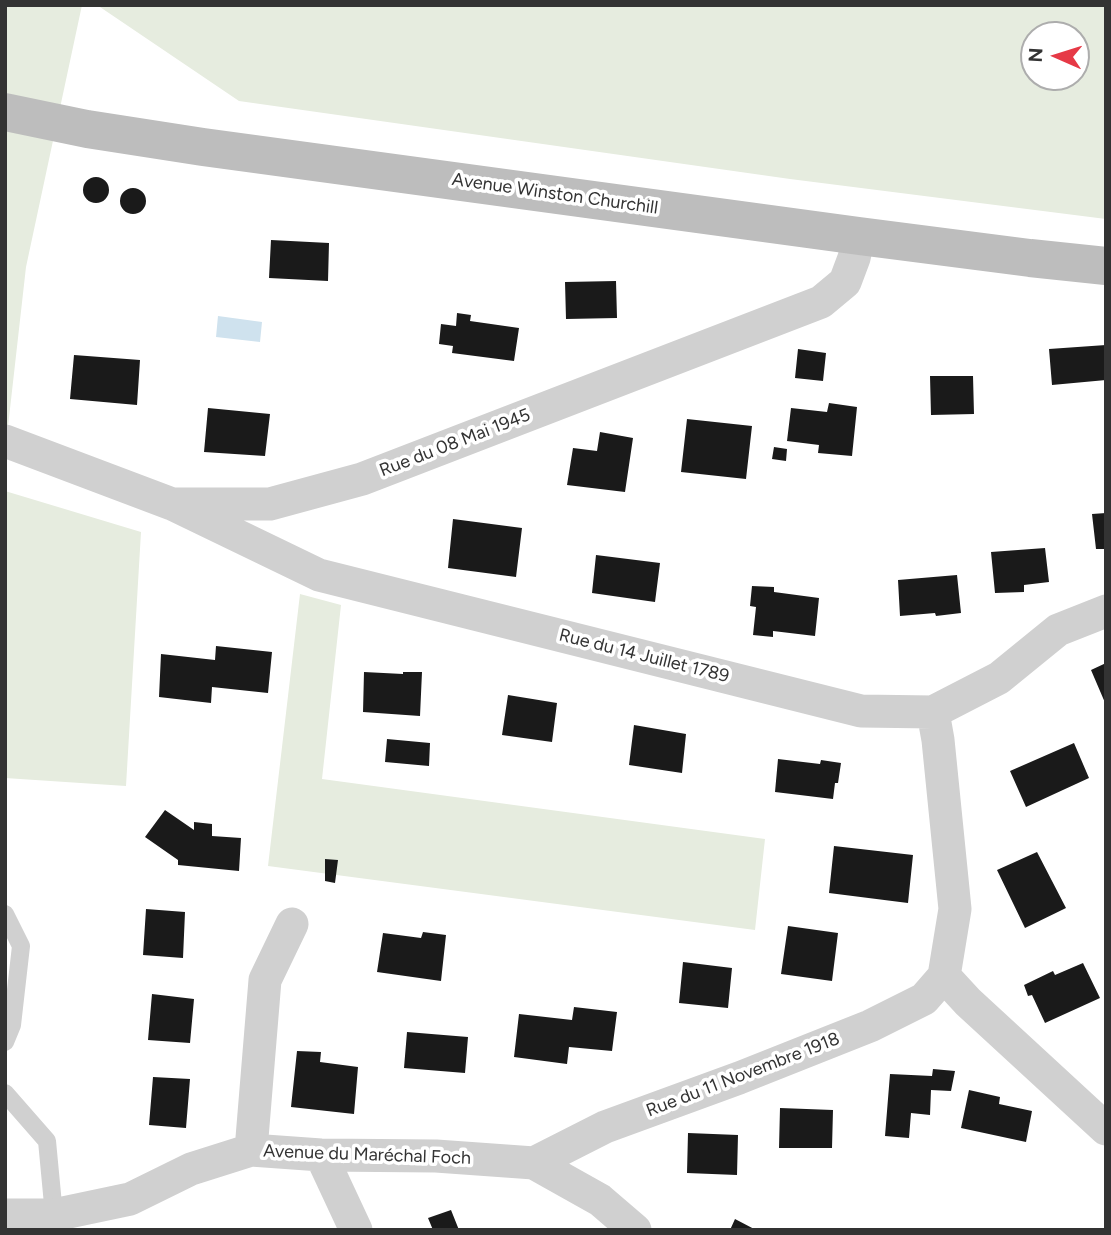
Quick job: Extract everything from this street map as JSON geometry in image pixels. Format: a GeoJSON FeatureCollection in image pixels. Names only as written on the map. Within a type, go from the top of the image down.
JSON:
{"type":"FeatureCollection","features":[{"type":"Feature","properties":{"kind":"main road","name":"Avenue Winston Churchill"},"geometry":{"type":"LineString","coordinates":[[5,112],[88,129],[203,146],[859,236],[1106,265]]}},
{"type":"Feature","properties":{"kind":"street","name":"Rue du 08 Mai 1945"},"geometry":{"type":"LineString","coordinates":[[5,441],[172,504],[270,504],[362,479],[821,302],[845,282],[859,236]]}},
{"type":"Feature","properties":{"kind":"street","name":"Rue du 14 Juillet 1789"},"geometry":{"type":"LineString","coordinates":[[172,504],[320,575],[861,711],[933,712],[999,678],[1058,630],[1106,611]]}},
{"type":"Feature","properties":{"kind":"street"},"geometry":{"type":"LineString","coordinates":[[933,712],[939,740],[955,909],[944,976],[968,1002],[1106,1129]]}},
{"type":"Feature","properties":{"kind":"street"},"geometry":{"type":"LineString","coordinates":[[251,1150],[265,980],[292,924]]}},
{"type":"Feature","properties":{"kind":"street","name":"Rue du 11 Novembre 1918"},"geometry":{"type":"LineString","coordinates":[[534,1163],[605,1127],[870,1026],[924,999],[944,976]]}},
{"type":"Feature","properties":{"kind":"street","name":"Avenue du Maréchal Foch"},"geometry":{"type":"LineString","coordinates":[[5,1215],[54,1215],[130,1199],[191,1169],[251,1150],[321,1155],[436,1156],[534,1163],[600,1200],[635,1230]]}},
{"type":"Feature","properties":{"kind":"street"},"geometry":{"type":"LineString","coordinates":[[321,1155],[356,1230]]}},
{"type":"Feature","properties":{"kind":"lane"},"geometry":{"type":"LineString","coordinates":[[5,914],[21,946],[12,1025],[5,1042]]}},
{"type":"Feature","properties":{"kind":"lane"},"geometry":{"type":"LineString","coordinates":[[5,1093],[47,1141],[54,1215]]}},
{"type":"Feature","properties":{"kind":"shaded area"},"geometry":{"type":"Polygon","coordinates":[[[5,5],[82,5],[26,267],[5,453],[5,5]]]}},
{"type":"Feature","properties":{"kind":"shaded area"},"geometry":{"type":"Polygon","coordinates":[[[97,5],[1106,5],[1106,219],[790,179],[239,101],[97,5]]]}},
{"type":"Feature","properties":{"kind":"shaded area"},"geometry":{"type":"Polygon","coordinates":[[[5,491],[141,532],[126,786],[5,778],[5,491]]]}},
{"type":"Feature","properties":{"kind":"shaded area"},"geometry":{"type":"Polygon","coordinates":[[[300,594],[341,605],[322,779],[765,839],[755,930],[268,866],[300,594]]]}},
{"type":"Feature","properties":{"kind":"water"},"geometry":{"type":"Polygon","coordinates":[[[218,316],[262,322],[260,342],[216,337],[218,316]]]}},
{"type":"Feature","properties":{"kind":"building"},"geometry":{"type":"Polygon","coordinates":[[[96,177],[105,181],[109,190],[105,199],[96,203],[87,199],[83,190],[87,181],[96,177]]]}},
{"type":"Feature","properties":{"kind":"building"},"geometry":{"type":"Polygon","coordinates":[[[133,188],[142,192],[146,201],[142,210],[133,214],[124,210],[120,201],[124,192],[133,188]]]}},
{"type":"Feature","properties":{"kind":"building"},"geometry":{"type":"Polygon","coordinates":[[[271,240],[329,243],[328,281],[269,278],[271,240]]]}},
{"type":"Feature","properties":{"kind":"building"},"geometry":{"type":"Polygon","coordinates":[[[616,281],[617,318],[566,319],[565,282],[616,281]]]}},
{"type":"Feature","properties":{"kind":"building"},"geometry":{"type":"Polygon","coordinates":[[[457,313],[471,315],[470,321],[519,328],[514,361],[452,353],[453,346],[439,344],[441,324],[456,326],[457,313]]]}},
{"type":"Feature","properties":{"kind":"building"},"geometry":{"type":"Polygon","coordinates":[[[1106,345],[1106,380],[1052,385],[1049,349],[1106,345]]]}},
{"type":"Feature","properties":{"kind":"building"},"geometry":{"type":"Polygon","coordinates":[[[798,349],[826,353],[823,381],[795,378],[798,349]]]}},
{"type":"Feature","properties":{"kind":"building"},"geometry":{"type":"Polygon","coordinates":[[[74,355],[140,360],[137,405],[70,399],[74,355]]]}},
{"type":"Feature","properties":{"kind":"building"},"geometry":{"type":"Polygon","coordinates":[[[930,376],[973,376],[974,414],[931,415],[930,376]]]}},
{"type":"Feature","properties":{"kind":"building"},"geometry":{"type":"Polygon","coordinates":[[[829,403],[857,407],[852,456],[818,453],[819,445],[787,441],[791,408],[827,412],[829,403]]]}},
{"type":"Feature","properties":{"kind":"building"},"geometry":{"type":"Polygon","coordinates":[[[208,408],[270,414],[265,456],[204,452],[208,408]]]}},
{"type":"Feature","properties":{"kind":"building"},"geometry":{"type":"Polygon","coordinates":[[[687,419],[752,426],[746,479],[681,472],[687,419]]]}},
{"type":"Feature","properties":{"kind":"building"},"geometry":{"type":"Polygon","coordinates":[[[600,432],[633,438],[625,492],[567,485],[573,448],[597,451],[600,432]]]}},
{"type":"Feature","properties":{"kind":"building"},"geometry":{"type":"Polygon","coordinates":[[[774,447],[787,449],[786,461],[772,459],[774,447]]]}},
{"type":"Feature","properties":{"kind":"building"},"geometry":{"type":"Polygon","coordinates":[[[1106,513],[1106,549],[1096,549],[1092,514],[1106,513]]]}},
{"type":"Feature","properties":{"kind":"building"},"geometry":{"type":"Polygon","coordinates":[[[453,519],[522,528],[516,577],[448,568],[453,519]]]}},
{"type":"Feature","properties":{"kind":"building"},"geometry":{"type":"Polygon","coordinates":[[[1045,548],[1049,582],[1024,585],[1024,592],[995,593],[991,552],[1045,548]]]}},
{"type":"Feature","properties":{"kind":"building"},"geometry":{"type":"Polygon","coordinates":[[[596,555],[660,563],[655,602],[592,593],[596,555]]]}},
{"type":"Feature","properties":{"kind":"building"},"geometry":{"type":"Polygon","coordinates":[[[957,575],[961,613],[900,616],[898,580],[957,575]]]}},
{"type":"Feature","properties":{"kind":"building"},"geometry":{"type":"Polygon","coordinates":[[[752,586],[774,587],[774,592],[819,598],[815,636],[773,631],[773,637],[753,635],[756,607],[750,606],[752,586]]]}},
{"type":"Feature","properties":{"kind":"building"},"geometry":{"type":"Polygon","coordinates":[[[216,646],[272,652],[268,693],[212,687],[211,703],[159,697],[161,654],[215,660],[216,646]]]}},
{"type":"Feature","properties":{"kind":"building"},"geometry":{"type":"Polygon","coordinates":[[[1106,663],[1106,705],[1091,670],[1106,663]]]}},
{"type":"Feature","properties":{"kind":"building"},"geometry":{"type":"Polygon","coordinates":[[[364,672],[422,672],[420,716],[363,712],[364,672]]]}},
{"type":"Feature","properties":{"kind":"building"},"geometry":{"type":"Polygon","coordinates":[[[508,695],[557,703],[552,742],[502,735],[508,695]]]}},
{"type":"Feature","properties":{"kind":"building"},"geometry":{"type":"Polygon","coordinates":[[[634,725],[686,734],[682,773],[629,765],[634,725]]]}},
{"type":"Feature","properties":{"kind":"building"},"geometry":{"type":"Polygon","coordinates":[[[387,739],[430,743],[429,766],[385,762],[387,739]]]}},
{"type":"Feature","properties":{"kind":"building"},"geometry":{"type":"Polygon","coordinates":[[[1074,743],[1089,778],[1026,807],[1010,771],[1074,743]]]}},
{"type":"Feature","properties":{"kind":"building"},"geometry":{"type":"Polygon","coordinates":[[[778,759],[820,764],[821,760],[841,763],[833,799],[775,792],[778,759]]]}},
{"type":"Feature","properties":{"kind":"building"},"geometry":{"type":"Polygon","coordinates":[[[165,810],[194,830],[194,822],[212,824],[212,836],[241,838],[239,871],[178,865],[178,860],[145,837],[165,810]]]}},
{"type":"Feature","properties":{"kind":"building"},"geometry":{"type":"Polygon","coordinates":[[[834,846],[913,855],[908,903],[829,893],[834,846]]]}},
{"type":"Feature","properties":{"kind":"building"},"geometry":{"type":"Polygon","coordinates":[[[1037,852],[1066,908],[1025,928],[997,870],[1037,852]]]}},
{"type":"Feature","properties":{"kind":"building"},"geometry":{"type":"Polygon","coordinates":[[[325,859],[338,860],[335,883],[325,881],[325,859]]]}},
{"type":"Feature","properties":{"kind":"building"},"geometry":{"type":"Polygon","coordinates":[[[146,909],[185,912],[183,958],[143,955],[146,909]]]}},
{"type":"Feature","properties":{"kind":"building"},"geometry":{"type":"Polygon","coordinates":[[[788,926],[838,933],[832,981],[781,974],[788,926]]]}},
{"type":"Feature","properties":{"kind":"building"},"geometry":{"type":"Polygon","coordinates":[[[423,932],[446,935],[441,981],[377,972],[383,933],[421,938],[423,932]]]}},
{"type":"Feature","properties":{"kind":"building"},"geometry":{"type":"Polygon","coordinates":[[[683,962],[732,968],[728,1008],[679,1003],[683,962]]]}},
{"type":"Feature","properties":{"kind":"building"},"geometry":{"type":"Polygon","coordinates":[[[1083,963],[1100,998],[1045,1023],[1032,995],[1028,996],[1024,985],[1053,971],[1055,975],[1083,963]]]}},
{"type":"Feature","properties":{"kind":"building"},"geometry":{"type":"Polygon","coordinates":[[[152,994],[194,999],[190,1043],[148,1040],[152,994]]]}},
{"type":"Feature","properties":{"kind":"building"},"geometry":{"type":"Polygon","coordinates":[[[574,1007],[617,1012],[612,1051],[569,1047],[567,1064],[514,1057],[519,1014],[572,1020],[574,1007]]]}},
{"type":"Feature","properties":{"kind":"building"},"geometry":{"type":"Polygon","coordinates":[[[407,1032],[468,1037],[465,1073],[404,1068],[407,1032]]]}},
{"type":"Feature","properties":{"kind":"building"},"geometry":{"type":"Polygon","coordinates":[[[297,1051],[321,1052],[320,1062],[358,1067],[354,1114],[291,1107],[297,1051]]]}},
{"type":"Feature","properties":{"kind":"building"},"geometry":{"type":"Polygon","coordinates":[[[933,1069],[955,1071],[951,1091],[931,1090],[930,1115],[911,1113],[909,1138],[885,1136],[890,1074],[932,1076],[933,1069]]]}},
{"type":"Feature","properties":{"kind":"building"},"geometry":{"type":"Polygon","coordinates":[[[153,1077],[190,1079],[186,1128],[149,1125],[153,1077]]]}},
{"type":"Feature","properties":{"kind":"building"},"geometry":{"type":"Polygon","coordinates":[[[969,1090],[1000,1097],[999,1104],[1032,1111],[1026,1142],[961,1128],[969,1090]]]}},
{"type":"Feature","properties":{"kind":"building"},"geometry":{"type":"Polygon","coordinates":[[[780,1108],[833,1110],[832,1148],[779,1148],[780,1108]]]}},
{"type":"Feature","properties":{"kind":"building"},"geometry":{"type":"Polygon","coordinates":[[[688,1133],[738,1135],[737,1175],[687,1173],[688,1133]]]}},
{"type":"Feature","properties":{"kind":"building"},"geometry":{"type":"Polygon","coordinates":[[[451,1210],[459,1230],[433,1230],[428,1218],[451,1210]]]}},
{"type":"Feature","properties":{"kind":"building"},"geometry":{"type":"Polygon","coordinates":[[[735,1219],[756,1230],[730,1230],[735,1219]]]}}]}
